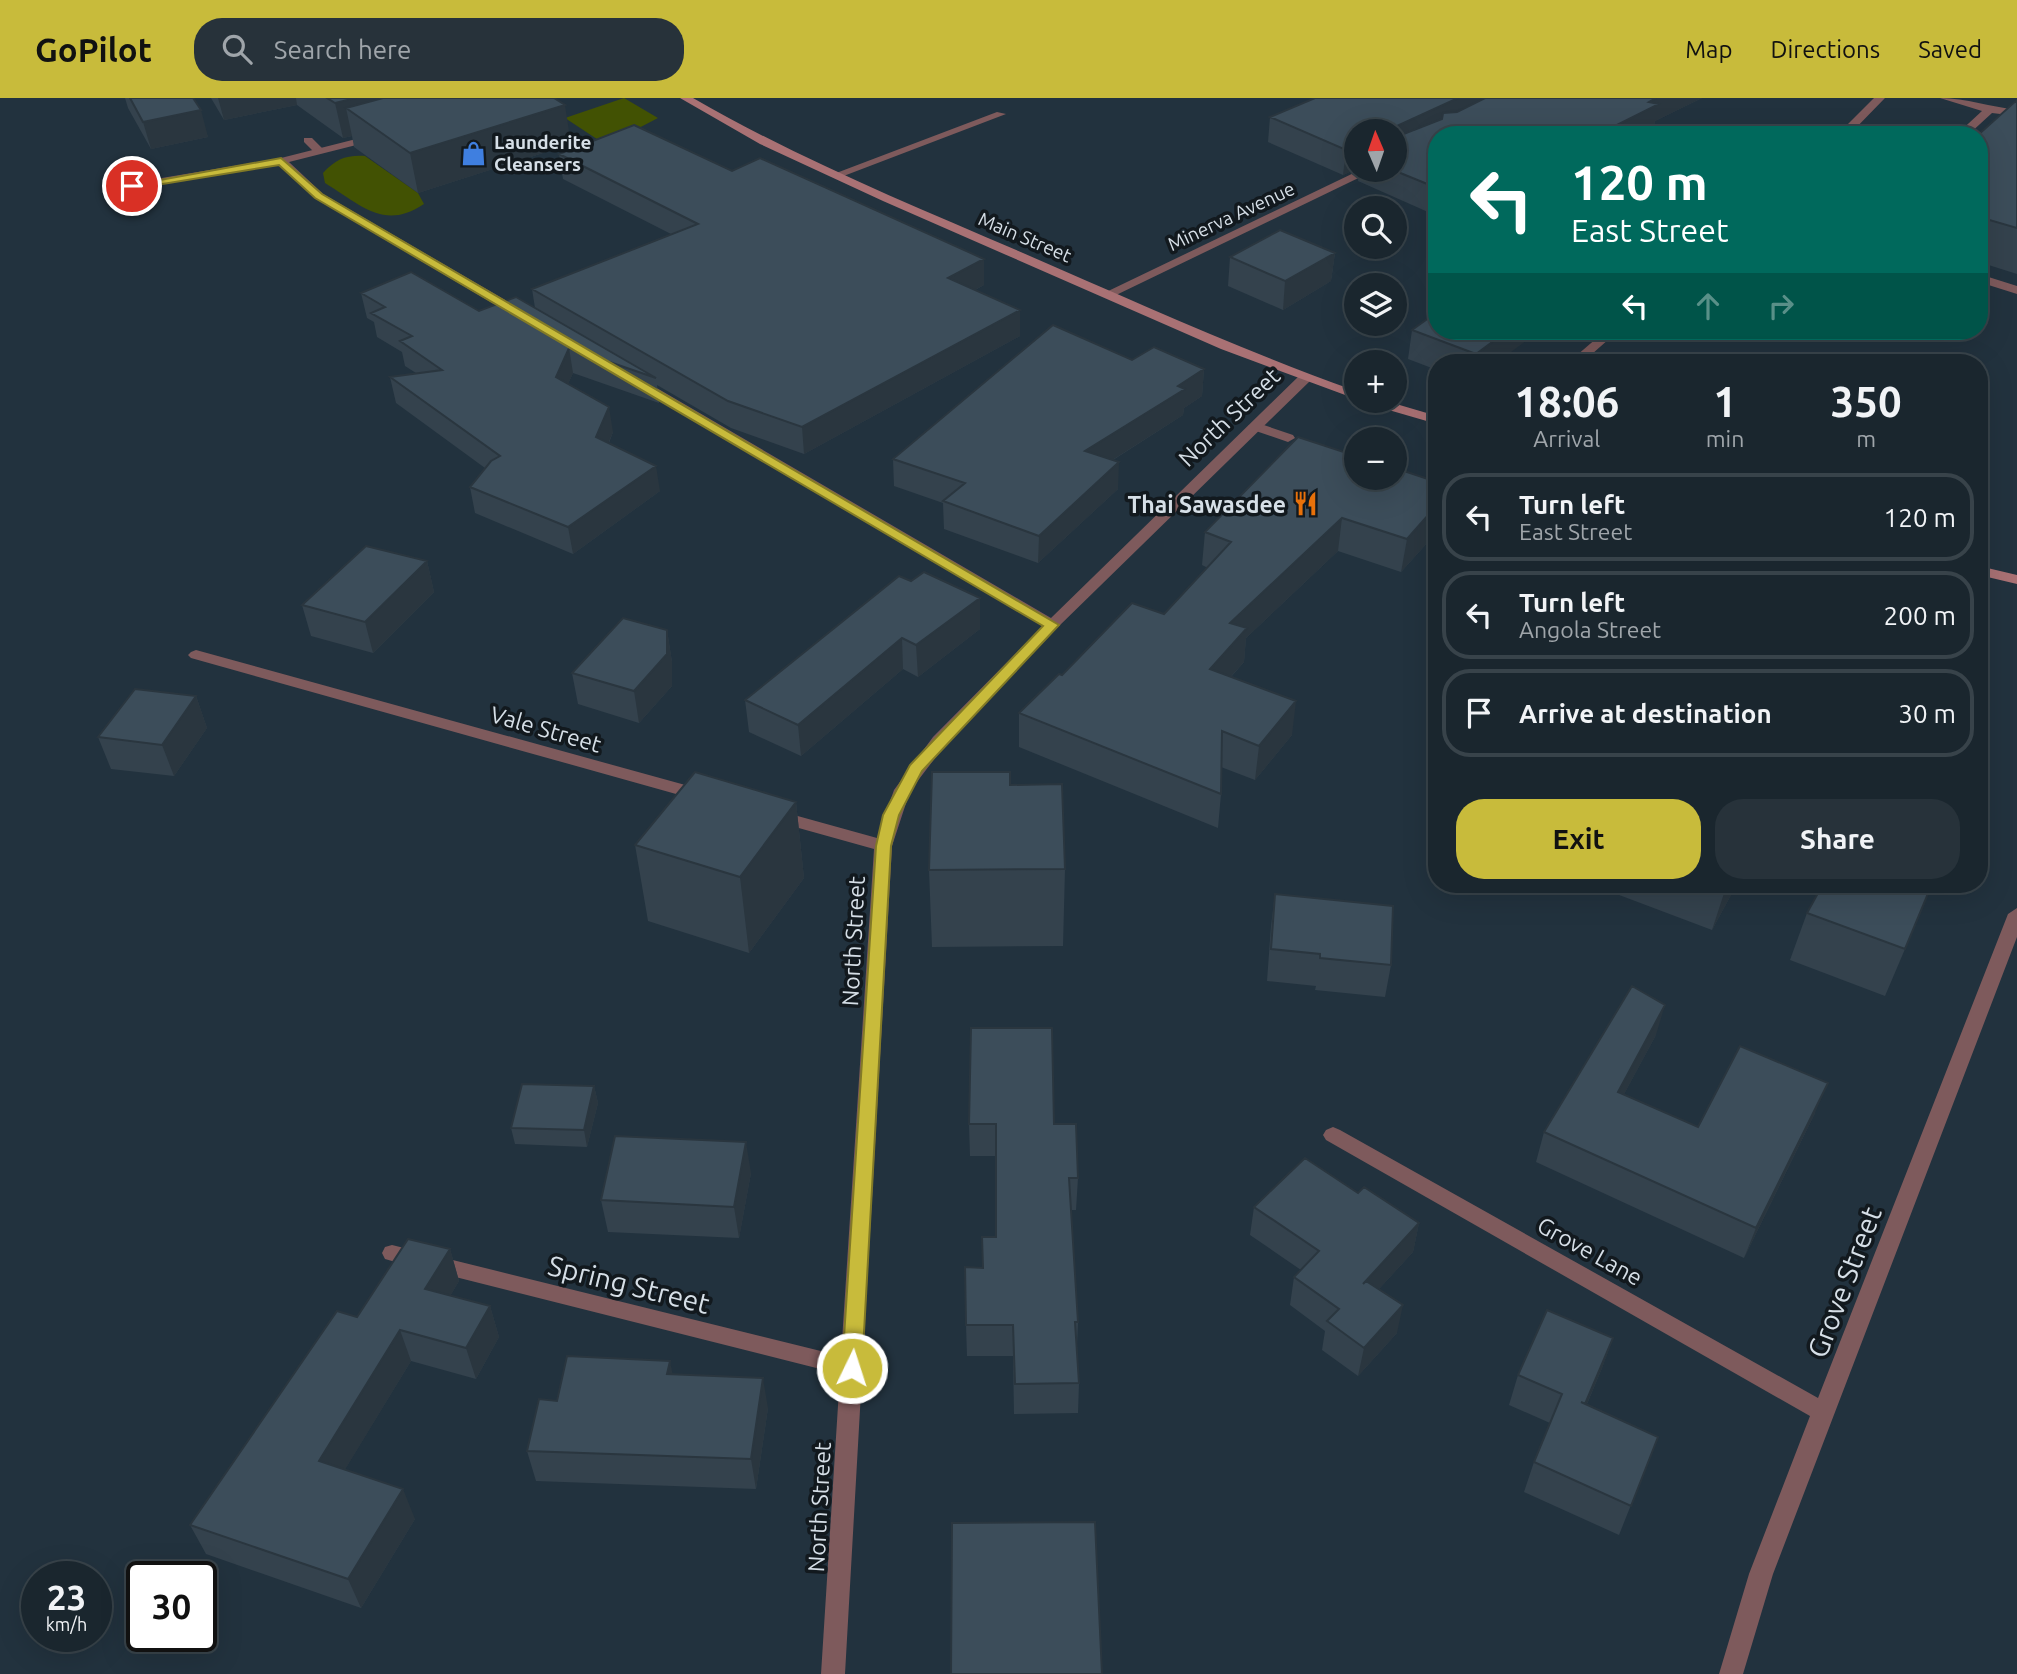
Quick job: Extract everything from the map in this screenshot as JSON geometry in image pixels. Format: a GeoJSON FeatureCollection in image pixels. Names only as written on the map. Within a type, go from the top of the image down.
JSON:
{"type":"FeatureCollection","features":[{"type":"Feature","properties":{"kind":"main road","name":"Main Street"},"geometry":{"type":"LineString","coordinates":[[685,98],[747,132],[837,175],[1305,378],[1344,391]]}},
{"type":"Feature","properties":{"kind":"main road"},"geometry":{"type":"LineString","coordinates":[[1407,411],[1428,417]]}},
{"type":"Feature","properties":{"kind":"main road"},"geometry":{"type":"LineString","coordinates":[[1988,572],[2017,580]]}},
{"type":"Feature","properties":{"kind":"street"},"geometry":{"type":"LineString","coordinates":[[1851,126],[1880,98]]}},
{"type":"Feature","properties":{"kind":"street"},"geometry":{"type":"LineString","coordinates":[[1945,98],[1990,110],[2017,113]]}},
{"type":"Feature","properties":{"kind":"street"},"geometry":{"type":"LineString","coordinates":[[1971,126],[1990,110]]}},
{"type":"Feature","properties":{"kind":"street"},"geometry":{"type":"LineString","coordinates":[[837,175],[1000,114]]}},
{"type":"Feature","properties":{"kind":"street"},"geometry":{"type":"LineString","coordinates":[[132,186],[281,161],[392,133]]}},
{"type":"Feature","properties":{"kind":"street"},"geometry":{"type":"LineString","coordinates":[[308,140],[319,151]]}},
{"type":"Feature","properties":{"kind":"street"},"geometry":{"type":"LineString","coordinates":[[281,161],[318,196],[531,320]]}},
{"type":"Feature","properties":{"kind":"street","name":"Minerva Avenue"},"geometry":{"type":"LineString","coordinates":[[1108,294],[1344,182]]}},
{"type":"Feature","properties":{"kind":"street"},"geometry":{"type":"LineString","coordinates":[[1988,281],[2017,290]]}},
{"type":"Feature","properties":{"kind":"street"},"geometry":{"type":"LineString","coordinates":[[1585,354],[1601,340]]}},
{"type":"Feature","properties":{"kind":"street"},"geometry":{"type":"LineString","coordinates":[[630,378],[1052,625]]}},
{"type":"Feature","properties":{"kind":"street","name":"North Street"},"geometry":{"type":"LineString","coordinates":[[833,1674],[883,846],[891,815],[916,769],[1052,625],[1305,378]]}},
{"type":"Feature","properties":{"kind":"street"},"geometry":{"type":"LineString","coordinates":[[1255,426],[1288,438]]}},
{"type":"Feature","properties":{"kind":"street","name":"Vale Street"},"geometry":{"type":"LineString","coordinates":[[196,655],[712,798]]}},
{"type":"Feature","properties":{"kind":"street"},"geometry":{"type":"LineString","coordinates":[[765,813],[883,846]]}},
{"type":"Feature","properties":{"kind":"street","name":"Grove Street"},"geometry":{"type":"LineString","coordinates":[[1731,1674],[1756,1593],[1823,1412],[2017,914]]}},
{"type":"Feature","properties":{"kind":"street","name":"Grove Lane"},"geometry":{"type":"LineString","coordinates":[[1333,1135],[1823,1412]]}},
{"type":"Feature","properties":{"kind":"street","name":"Spring Street"},"geometry":{"type":"LineString","coordinates":[[392,1253],[852,1368]]}},
{"type":"Feature","properties":{"kind":"green space"},"geometry":{"type":"Polygon","coordinates":[[[624,98],[658,118],[606,145],[565,118],[624,98]]]}},
{"type":"Feature","properties":{"kind":"green space"},"geometry":{"type":"Polygon","coordinates":[[[365,156],[418,193],[424,204],[410,212],[385,215],[373,212],[325,183],[323,173],[332,164],[347,157],[365,156]]]}},
{"type":"Feature","properties":{"kind":"building"},"geometry":{"type":"Polygon","coordinates":[[[130,98],[193,98],[201,110],[143,122],[130,98]]]}},
{"type":"Feature","properties":{"kind":"building"},"geometry":{"type":"Polygon","coordinates":[[[327,98],[356,98],[335,103],[327,98]]]}},
{"type":"Feature","properties":{"kind":"building"},"geometry":{"type":"Polygon","coordinates":[[[383,98],[554,98],[565,105],[410,153],[346,108],[383,98]]]}},
{"type":"Feature","properties":{"kind":"building"},"geometry":{"type":"Polygon","coordinates":[[[1315,98],[1458,98],[1407,121],[1407,119],[1344,119],[1344,149],[1270,117],[1315,98]]]}},
{"type":"Feature","properties":{"kind":"building"},"geometry":{"type":"Polygon","coordinates":[[[1485,98],[1656,98],[1649,102],[1659,104],[1615,126],[1428,126],[1428,184],[1407,176],[1407,133],[1442,119],[1443,113],[1457,112],[1485,98]]]}},
{"type":"Feature","properties":{"kind":"building"},"geometry":{"type":"Polygon","coordinates":[[[2017,100],[2017,228],[1988,220],[1988,126],[2017,100]]]}},
{"type":"Feature","properties":{"kind":"building"},"geometry":{"type":"Polygon","coordinates":[[[634,125],[732,171],[760,158],[984,259],[948,278],[1020,310],[802,427],[728,401],[532,289],[698,224],[559,154],[634,125]]]}},
{"type":"Feature","properties":{"kind":"building"},"geometry":{"type":"Polygon","coordinates":[[[1280,230],[1335,253],[1285,281],[1230,257],[1280,230]]]}},
{"type":"Feature","properties":{"kind":"building"},"geometry":{"type":"Polygon","coordinates":[[[411,272],[479,311],[516,297],[656,378],[569,348],[556,377],[609,407],[596,437],[656,466],[568,527],[470,487],[491,461],[500,456],[390,377],[442,370],[400,341],[412,336],[371,313],[385,307],[361,293],[411,272]]]}},
{"type":"Feature","properties":{"kind":"building"},"geometry":{"type":"Polygon","coordinates":[[[1428,318],[1428,336],[1412,330],[1428,318]]]}},
{"type":"Feature","properties":{"kind":"building"},"geometry":{"type":"Polygon","coordinates":[[[1053,325],[1132,360],[1154,347],[1204,369],[1178,386],[1185,389],[1085,451],[1119,462],[1039,536],[943,501],[965,483],[893,459],[1053,325]]]}},
{"type":"Feature","properties":{"kind":"building"},"geometry":{"type":"Polygon","coordinates":[[[1439,340],[1495,340],[1476,354],[1439,340]]]}},
{"type":"Feature","properties":{"kind":"building"},"geometry":{"type":"Polygon","coordinates":[[[1298,437],[1344,452],[1344,490],[1407,490],[1407,472],[1428,479],[1428,515],[1407,539],[1342,518],[1230,623],[1247,628],[1210,669],[1296,701],[1259,746],[1222,731],[1221,794],[1019,713],[1059,674],[1062,675],[1132,603],[1164,614],[1231,542],[1205,532],[1298,437]]]}},
{"type":"Feature","properties":{"kind":"building"},"geometry":{"type":"Polygon","coordinates":[[[366,546],[427,561],[365,622],[302,605],[366,546]]]}},
{"type":"Feature","properties":{"kind":"building"},"geometry":{"type":"Polygon","coordinates":[[[924,572],[980,598],[916,645],[902,638],[798,725],[745,700],[899,576],[911,581],[924,572]]]}},
{"type":"Feature","properties":{"kind":"building"},"geometry":{"type":"Polygon","coordinates":[[[623,618],[667,630],[667,654],[634,691],[572,673],[623,618]]]}},
{"type":"Feature","properties":{"kind":"building"},"geometry":{"type":"Polygon","coordinates":[[[135,689],[196,696],[162,745],[98,737],[135,689]]]}},
{"type":"Feature","properties":{"kind":"building"},"geometry":{"type":"Polygon","coordinates":[[[695,772],[796,802],[740,877],[635,845],[695,772]]]}},
{"type":"Feature","properties":{"kind":"building"},"geometry":{"type":"Polygon","coordinates":[[[932,772],[1010,772],[1010,785],[1062,784],[1065,869],[929,870],[932,772]]]}},
{"type":"Feature","properties":{"kind":"building"},"geometry":{"type":"Polygon","coordinates":[[[1818,893],[1928,893],[1905,949],[1807,913],[1818,893]]]}},
{"type":"Feature","properties":{"kind":"building"},"geometry":{"type":"Polygon","coordinates":[[[1275,894],[1393,906],[1391,965],[1320,958],[1320,954],[1271,949],[1275,894]]]}},
{"type":"Feature","properties":{"kind":"building"},"geometry":{"type":"Polygon","coordinates":[[[1632,986],[1665,1005],[1618,1092],[1698,1127],[1740,1046],[1828,1083],[1756,1228],[1544,1132],[1632,986]]]}},
{"type":"Feature","properties":{"kind":"building"},"geometry":{"type":"Polygon","coordinates":[[[971,1028],[1052,1028],[1054,1124],[1076,1124],[1078,1178],[1069,1178],[1079,1383],[1015,1384],[1013,1325],[966,1325],[965,1267],[983,1268],[982,1237],[996,1237],[996,1124],[969,1124],[971,1028]]]}},
{"type":"Feature","properties":{"kind":"building"},"geometry":{"type":"Polygon","coordinates":[[[522,1084],[594,1086],[584,1130],[511,1128],[522,1084]]]}},
{"type":"Feature","properties":{"kind":"building"},"geometry":{"type":"Polygon","coordinates":[[[615,1136],[746,1142],[734,1207],[601,1200],[615,1136]]]}},
{"type":"Feature","properties":{"kind":"building"},"geometry":{"type":"Polygon","coordinates":[[[1305,1158],[1358,1193],[1364,1187],[1419,1223],[1363,1284],[1366,1281],[1403,1305],[1364,1348],[1327,1321],[1339,1309],[1294,1277],[1319,1251],[1254,1207],[1305,1158]]]}},
{"type":"Feature","properties":{"kind":"building"},"geometry":{"type":"Polygon","coordinates":[[[408,1239],[450,1249],[425,1289],[490,1306],[466,1348],[400,1330],[319,1461],[403,1489],[348,1579],[190,1525],[337,1311],[357,1317],[408,1239]]]}},
{"type":"Feature","properties":{"kind":"building"},"geometry":{"type":"Polygon","coordinates":[[[1547,1310],[1613,1338],[1585,1404],[1658,1437],[1631,1506],[1534,1462],[1562,1394],[1518,1375],[1547,1310]]]}},
{"type":"Feature","properties":{"kind":"building"},"geometry":{"type":"Polygon","coordinates":[[[567,1356],[670,1361],[667,1374],[763,1378],[751,1459],[527,1451],[539,1399],[557,1401],[567,1356]]]}},
{"type":"Feature","properties":{"kind":"building"},"geometry":{"type":"Polygon","coordinates":[[[1095,1522],[1102,1674],[951,1674],[952,1523],[1095,1522]]]}},
{"type":"Feature","properties":{"kind":"place","name":"Launderite Cleansers"},"geometry":{"type":"Point","coordinates":[474,153]}},
{"type":"Feature","properties":{"kind":"place","name":"Thai Sawasdee"},"geometry":{"type":"Point","coordinates":[1306,504]}},
{"type":"Feature","properties":{"kind":"route"},"geometry":{"type":"LineString","coordinates":[[132,186],[281,161],[318,196],[1052,625],[939,741],[902,790],[891,815],[883,846],[852,1368]]}}]}
